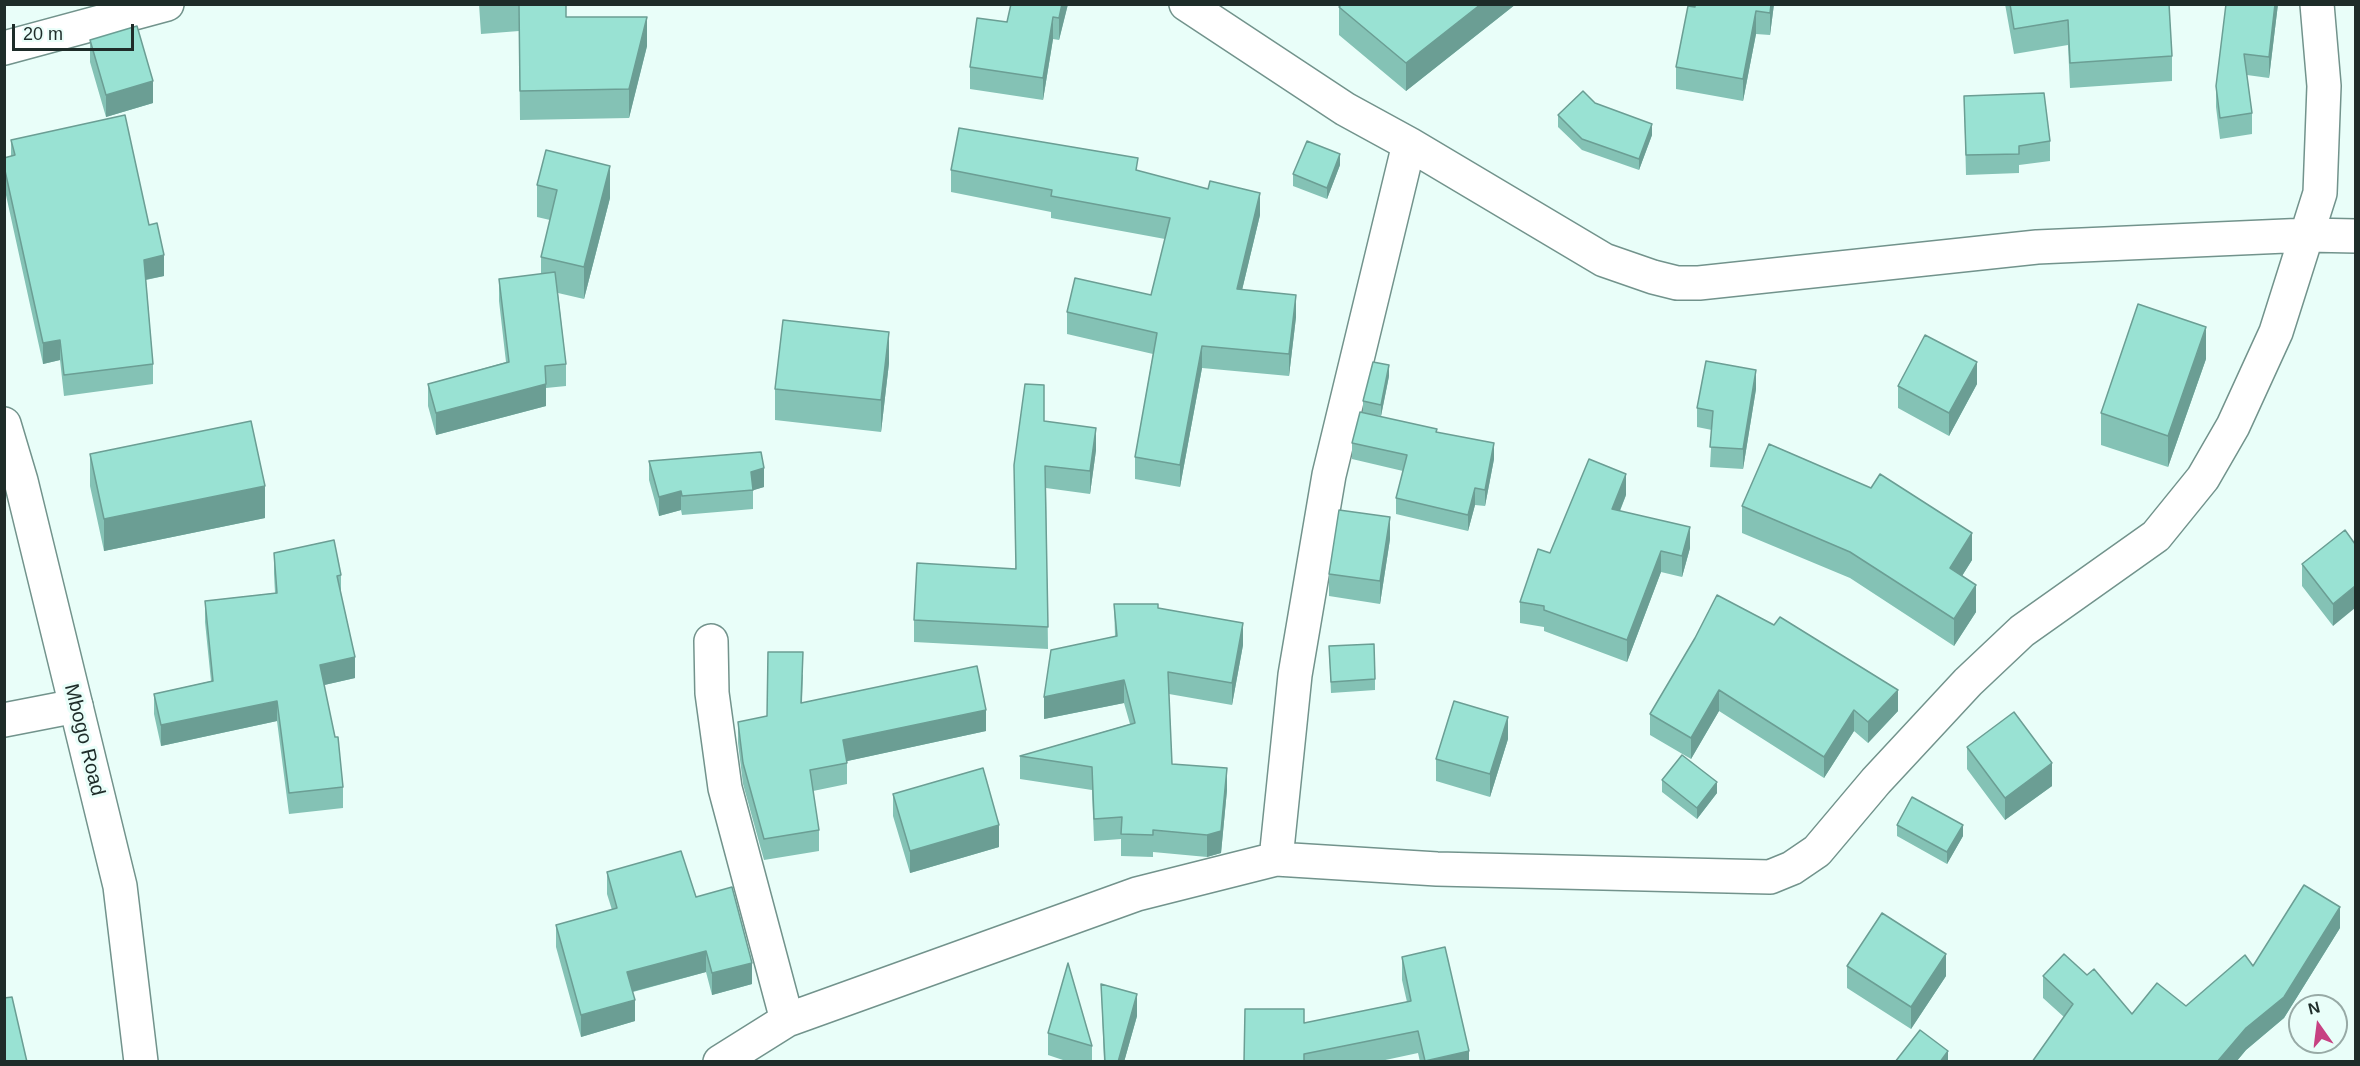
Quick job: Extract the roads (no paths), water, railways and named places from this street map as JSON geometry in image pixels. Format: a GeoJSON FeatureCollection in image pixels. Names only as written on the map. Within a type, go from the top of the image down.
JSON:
{"type":"FeatureCollection","features":[{"type":"Feature","properties":{"kind":"street"},"geometry":{"type":"LineString","coordinates":[[4,48],[167,4]]}},
{"type":"Feature","properties":{"kind":"street"},"geometry":{"type":"LineString","coordinates":[[1186,4],[1345,109],[1409,144],[1604,260],[1677,283],[1699,283],[2037,247],[2355,236]]}},
{"type":"Feature","properties":{"kind":"street"},"geometry":{"type":"LineString","coordinates":[[720,1062],[787,1020],[1137,894],[1276,859],[1437,869],[1770,877],[1792,868],[1817,850],[1891,765],[1999,652],[2047,611],[2116,566],[2156,536],[2203,478],[2233,426],[2276,332],[2320,193],[2324,86],[2317,4]]}},
{"type":"Feature","properties":{"kind":"street"},"geometry":{"type":"LineString","coordinates":[[1276,859],[1295,675],[1329,475],[1409,144]]}},
{"type":"Feature","properties":{"kind":"street","name":"Mbogo Road"},"geometry":{"type":"LineString","coordinates":[[4,424],[21,481],[120,886],[141,1062]]}},
{"type":"Feature","properties":{"kind":"street"},"geometry":{"type":"LineString","coordinates":[[711,641],[712,693],[725,788],[787,1020]]}},
{"type":"Feature","properties":{"kind":"street"},"geometry":{"type":"LineString","coordinates":[[4,720],[76,706]]}}]}
